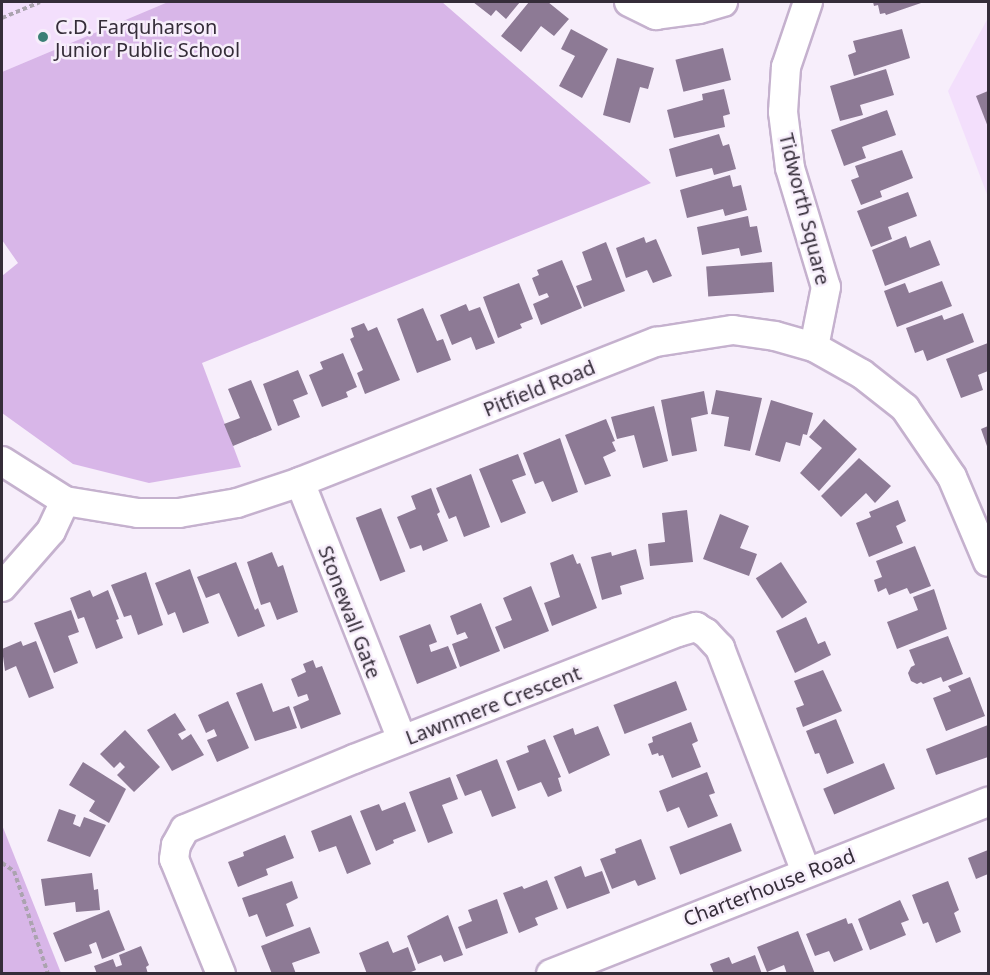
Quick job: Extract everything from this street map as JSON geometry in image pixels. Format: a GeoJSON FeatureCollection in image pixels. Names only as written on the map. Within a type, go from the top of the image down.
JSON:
{"type":"FeatureCollection","features":[{"type":"Feature","properties":{"kind":"street"},"geometry":{"type":"LineString","coordinates":[[629,2],[656,15],[699,9],[723,2]]}},
{"type":"Feature","properties":{"kind":"street","name":"Tidworth Square"},"geometry":{"type":"LineString","coordinates":[[808,2],[786,67],[783,112],[790,168],[826,287],[814,347]]}},
{"type":"Feature","properties":{"kind":"street","name":"Pitfield Road"},"geometry":{"type":"LineString","coordinates":[[2,461],[64,501],[138,513],[178,513],[237,503],[300,482],[656,342],[733,330],[775,336],[814,347],[862,374],[905,408],[952,477],[988,558]]}},
{"type":"Feature","properties":{"kind":"street","name":"Stonewall Gate"},"geometry":{"type":"LineString","coordinates":[[300,482],[402,740]]}},
{"type":"Feature","properties":{"kind":"street"},"geometry":{"type":"LineString","coordinates":[[2,587],[51,531],[64,501]]}},
{"type":"Feature","properties":{"kind":"street","name":"Lawnmere Crescent"},"geometry":{"type":"LineString","coordinates":[[221,974],[174,859],[176,844],[185,829],[402,740],[696,627],[706,633],[720,648],[806,872]]}},
{"type":"Feature","properties":{"kind":"street","name":"Charterhouse Road"},"geometry":{"type":"LineString","coordinates":[[550,974],[988,802]]}},
{"type":"Feature","properties":{"kind":"path"},"geometry":{"type":"LineString","coordinates":[[2,18],[40,2]]}},
{"type":"Feature","properties":{"kind":"path"},"geometry":{"type":"LineString","coordinates":[[2,863],[14,871],[48,974]]}},
{"type":"Feature","properties":{"kind":"shaded area","name":"C.D. Farquharson Junior Public School"},"geometry":{"type":"Polygon","coordinates":[[[2,2],[168,2],[2,72],[2,2]]]}},
{"type":"Feature","properties":{"kind":"shaded area"},"geometry":{"type":"Polygon","coordinates":[[[168,2],[442,2],[651,183],[202,363],[241,467],[149,483],[73,464],[2,413],[2,276],[18,263],[2,240],[2,72],[168,2]]]}},
{"type":"Feature","properties":{"kind":"shaded area"},"geometry":{"type":"Polygon","coordinates":[[[988,18],[988,197],[948,91],[988,18]]]}},
{"type":"Feature","properties":{"kind":"shaded area"},"geometry":{"type":"Polygon","coordinates":[[[2,825],[61,973],[2,973],[2,825]]]}},
{"type":"Feature","properties":{"kind":"building"},"geometry":{"type":"Polygon","coordinates":[[[473,2],[520,2],[506,19],[496,10],[491,16],[473,2]]]}},
{"type":"Feature","properties":{"kind":"building"},"geometry":{"type":"Polygon","coordinates":[[[529,2],[548,2],[569,19],[554,36],[541,26],[521,52],[501,36],[529,2]]]}},
{"type":"Feature","properties":{"kind":"building"},"geometry":{"type":"Polygon","coordinates":[[[873,2],[924,2],[886,15],[885,13],[880,14],[878,5],[874,6],[873,2]]]}},
{"type":"Feature","properties":{"kind":"building"},"geometry":{"type":"Polygon","coordinates":[[[571,29],[608,49],[582,98],[559,86],[575,56],[561,49],[571,29]]]}},
{"type":"Feature","properties":{"kind":"building"},"geometry":{"type":"Polygon","coordinates":[[[902,29],[910,58],[854,76],[848,55],[856,52],[853,41],[902,29]]]}},
{"type":"Feature","properties":{"kind":"building"},"geometry":{"type":"Polygon","coordinates":[[[723,48],[731,80],[683,92],[675,60],[723,48]]]}},
{"type":"Feature","properties":{"kind":"building"},"geometry":{"type":"Polygon","coordinates":[[[617,58],[654,68],[648,89],[640,87],[630,123],[603,115],[617,58]]]}},
{"type":"Feature","properties":{"kind":"building"},"geometry":{"type":"Polygon","coordinates":[[[886,69],[894,95],[860,105],[863,115],[840,121],[830,86],[886,69]]]}},
{"type":"Feature","properties":{"kind":"building"},"geometry":{"type":"Polygon","coordinates":[[[724,89],[730,114],[723,116],[725,127],[674,138],[667,110],[703,100],[702,94],[724,89]]]}},
{"type":"Feature","properties":{"kind":"building"},"geometry":{"type":"Polygon","coordinates":[[[988,91],[988,127],[976,96],[988,91]]]}},
{"type":"Feature","properties":{"kind":"building"},"geometry":{"type":"Polygon","coordinates":[[[887,110],[896,135],[862,147],[866,158],[844,166],[831,130],[887,110]]]}},
{"type":"Feature","properties":{"kind":"building"},"geometry":{"type":"Polygon","coordinates":[[[719,134],[723,146],[729,144],[736,169],[714,175],[712,168],[676,177],[669,149],[719,134]]]}},
{"type":"Feature","properties":{"kind":"building"},"geometry":{"type":"Polygon","coordinates":[[[902,150],[913,178],[880,191],[882,197],[861,205],[851,180],[859,177],[855,166],[902,150]]]}},
{"type":"Feature","properties":{"kind":"building"},"geometry":{"type":"Polygon","coordinates":[[[730,175],[733,187],[741,185],[747,210],[725,216],[723,209],[687,218],[680,190],[730,175]]]}},
{"type":"Feature","properties":{"kind":"building"},"geometry":{"type":"Polygon","coordinates":[[[908,192],[917,216],[888,227],[892,239],[871,247],[857,211],[908,192]]]}},
{"type":"Feature","properties":{"kind":"building"},"geometry":{"type":"Polygon","coordinates":[[[748,216],[750,227],[757,226],[762,252],[741,256],[739,248],[702,255],[697,227],[748,216]]]}},
{"type":"Feature","properties":{"kind":"building"},"geometry":{"type":"Polygon","coordinates":[[[906,236],[910,248],[930,240],[940,265],[885,286],[872,250],[906,236]]]}},
{"type":"Feature","properties":{"kind":"building"},"geometry":{"type":"Polygon","coordinates":[[[644,237],[646,243],[656,239],[672,276],[653,283],[647,270],[626,278],[616,248],[644,237]]]}},
{"type":"Feature","properties":{"kind":"building"},"geometry":{"type":"Polygon","coordinates":[[[606,242],[625,291],[584,307],[576,286],[592,280],[582,252],[606,242]]]}},
{"type":"Feature","properties":{"kind":"building"},"geometry":{"type":"Polygon","coordinates":[[[562,260],[582,308],[541,325],[533,304],[549,297],[547,293],[539,296],[532,278],[539,275],[537,270],[562,260]]]}},
{"type":"Feature","properties":{"kind":"building"},"geometry":{"type":"Polygon","coordinates":[[[772,262],[774,292],[708,297],[706,267],[772,262]]]}},
{"type":"Feature","properties":{"kind":"building"},"geometry":{"type":"Polygon","coordinates":[[[942,281],[952,306],[897,327],[884,291],[905,283],[909,293],[942,281]]]}},
{"type":"Feature","properties":{"kind":"building"},"geometry":{"type":"Polygon","coordinates":[[[519,283],[533,319],[520,324],[522,328],[498,338],[483,297],[519,283]]]}},
{"type":"Feature","properties":{"kind":"building"},"geometry":{"type":"Polygon","coordinates":[[[466,304],[469,311],[480,307],[495,343],[476,350],[471,337],[452,345],[440,315],[466,304]]]}},
{"type":"Feature","properties":{"kind":"building"},"geometry":{"type":"Polygon","coordinates":[[[423,308],[437,341],[443,339],[451,360],[417,373],[397,319],[423,308]]]}},
{"type":"Feature","properties":{"kind":"building"},"geometry":{"type":"Polygon","coordinates":[[[963,313],[974,342],[927,361],[923,350],[915,353],[906,328],[942,315],[944,320],[963,313]]]}},
{"type":"Feature","properties":{"kind":"building"},"geometry":{"type":"Polygon","coordinates":[[[364,323],[368,331],[377,327],[400,380],[365,394],[357,373],[363,370],[350,339],[354,337],[351,328],[364,323]]]}},
{"type":"Feature","properties":{"kind":"building"},"geometry":{"type":"Polygon","coordinates":[[[988,343],[988,371],[978,375],[983,390],[961,398],[946,359],[988,343]]]}},
{"type":"Feature","properties":{"kind":"building"},"geometry":{"type":"Polygon","coordinates":[[[343,353],[357,387],[346,392],[348,397],[322,407],[309,375],[323,369],[320,362],[343,353]]]}},
{"type":"Feature","properties":{"kind":"building"},"geometry":{"type":"Polygon","coordinates":[[[298,370],[308,394],[293,400],[300,417],[278,426],[263,384],[298,370]]]}},
{"type":"Feature","properties":{"kind":"building"},"geometry":{"type":"Polygon","coordinates":[[[251,380],[272,430],[233,446],[224,424],[240,418],[228,389],[251,380]]]}},
{"type":"Feature","properties":{"kind":"building"},"geometry":{"type":"Polygon","coordinates":[[[716,390],[762,398],[750,451],[724,446],[729,417],[711,414],[716,390]]]}},
{"type":"Feature","properties":{"kind":"building"},"geometry":{"type":"Polygon","coordinates":[[[704,391],[708,414],[691,418],[697,451],[672,456],[661,400],[704,391]]]}},
{"type":"Feature","properties":{"kind":"building"},"geometry":{"type":"Polygon","coordinates":[[[771,400],[813,413],[807,435],[803,434],[800,446],[786,442],[780,462],[755,455],[771,400]]]}},
{"type":"Feature","properties":{"kind":"building"},"geometry":{"type":"Polygon","coordinates":[[[654,406],[668,461],[643,468],[634,435],[617,439],[611,417],[654,406]]]}},
{"type":"Feature","properties":{"kind":"building"},"geometry":{"type":"Polygon","coordinates":[[[606,419],[615,441],[612,442],[616,451],[603,457],[611,476],[585,485],[565,435],[606,419]]]}},
{"type":"Feature","properties":{"kind":"building"},"geometry":{"type":"Polygon","coordinates":[[[824,419],[857,449],[819,491],[800,473],[822,448],[809,437],[824,419]]]}},
{"type":"Feature","properties":{"kind":"building"},"geometry":{"type":"Polygon","coordinates":[[[988,426],[988,449],[981,429],[988,426]]]}},
{"type":"Feature","properties":{"kind":"building"},"geometry":{"type":"Polygon","coordinates":[[[560,438],[578,492],[552,502],[543,481],[535,484],[523,453],[560,438]]]}},
{"type":"Feature","properties":{"kind":"building"},"geometry":{"type":"Polygon","coordinates":[[[518,454],[526,475],[512,480],[526,513],[501,523],[479,469],[518,454]]]}},
{"type":"Feature","properties":{"kind":"building"},"geometry":{"type":"Polygon","coordinates":[[[859,458],[891,486],[875,503],[866,493],[841,517],[821,496],[859,458]]]}},
{"type":"Feature","properties":{"kind":"building"},"geometry":{"type":"Polygon","coordinates":[[[471,474],[490,527],[464,537],[456,516],[449,519],[436,488],[471,474]]]}},
{"type":"Feature","properties":{"kind":"building"},"geometry":{"type":"Polygon","coordinates":[[[431,488],[440,512],[437,514],[448,541],[423,551],[421,545],[410,549],[397,517],[416,509],[411,496],[431,488]]]}},
{"type":"Feature","properties":{"kind":"building"},"geometry":{"type":"Polygon","coordinates":[[[898,500],[906,521],[896,526],[903,543],[869,557],[856,523],[871,517],[869,512],[898,500]]]}},
{"type":"Feature","properties":{"kind":"building"},"geometry":{"type":"Polygon","coordinates":[[[381,508],[405,571],[380,581],[356,518],[381,508]]]}},
{"type":"Feature","properties":{"kind":"building"},"geometry":{"type":"Polygon","coordinates":[[[687,510],[693,562],[650,566],[648,544],[665,542],[662,513],[687,510]]]}},
{"type":"Feature","properties":{"kind":"building"},"geometry":{"type":"Polygon","coordinates":[[[720,514],[749,526],[740,548],[757,554],[749,576],[703,559],[720,514]]]}},
{"type":"Feature","properties":{"kind":"building"},"geometry":{"type":"Polygon","coordinates":[[[915,546],[931,586],[910,594],[907,588],[889,595],[886,588],[878,592],[874,580],[882,577],[876,561],[915,546]]]}},
{"type":"Feature","properties":{"kind":"building"},"geometry":{"type":"Polygon","coordinates":[[[636,549],[644,579],[620,586],[622,594],[602,600],[591,557],[611,552],[612,556],[636,549]]]}},
{"type":"Feature","properties":{"kind":"building"},"geometry":{"type":"Polygon","coordinates":[[[272,552],[278,567],[283,565],[298,612],[277,620],[270,602],[261,605],[247,562],[272,552]]]}},
{"type":"Feature","properties":{"kind":"building"},"geometry":{"type":"Polygon","coordinates":[[[573,554],[577,564],[580,563],[597,608],[552,626],[544,603],[560,597],[550,563],[573,554]]]}},
{"type":"Feature","properties":{"kind":"building"},"geometry":{"type":"Polygon","coordinates":[[[236,562],[255,610],[258,608],[265,626],[238,637],[219,593],[206,598],[197,577],[236,562]]]}},
{"type":"Feature","properties":{"kind":"building"},"geometry":{"type":"Polygon","coordinates":[[[781,562],[807,602],[782,619],[756,578],[781,562]]]}},
{"type":"Feature","properties":{"kind":"building"},"geometry":{"type":"Polygon","coordinates":[[[190,569],[209,623],[183,633],[175,612],[168,615],[155,583],[190,569]]]}},
{"type":"Feature","properties":{"kind":"building"},"geometry":{"type":"Polygon","coordinates":[[[146,572],[163,625],[138,635],[131,615],[124,617],[111,585],[146,572]]]}},
{"type":"Feature","properties":{"kind":"building"},"geometry":{"type":"Polygon","coordinates":[[[531,586],[549,631],[504,649],[495,627],[512,620],[503,598],[531,586]]]}},
{"type":"Feature","properties":{"kind":"building"},"geometry":{"type":"Polygon","coordinates":[[[934,589],[947,629],[897,649],[887,622],[918,610],[913,597],[934,589]]]}},
{"type":"Feature","properties":{"kind":"building"},"geometry":{"type":"Polygon","coordinates":[[[90,590],[93,597],[108,590],[119,619],[116,620],[123,638],[96,649],[84,617],[78,619],[70,598],[90,590]]]}},
{"type":"Feature","properties":{"kind":"building"},"geometry":{"type":"Polygon","coordinates":[[[481,603],[500,651],[460,667],[452,644],[468,638],[465,632],[457,635],[450,616],[481,603]]]}},
{"type":"Feature","properties":{"kind":"building"},"geometry":{"type":"Polygon","coordinates":[[[71,610],[79,632],[68,636],[78,663],[54,673],[34,623],[71,610]]]}},
{"type":"Feature","properties":{"kind":"building"},"geometry":{"type":"Polygon","coordinates":[[[806,617],[818,644],[825,641],[831,655],[795,673],[776,631],[806,617]]]}},
{"type":"Feature","properties":{"kind":"building"},"geometry":{"type":"Polygon","coordinates":[[[430,624],[437,642],[429,645],[431,652],[448,646],[457,668],[417,684],[399,636],[430,624]]]}},
{"type":"Feature","properties":{"kind":"building"},"geometry":{"type":"Polygon","coordinates":[[[948,636],[963,674],[943,682],[941,677],[923,684],[911,681],[908,673],[915,665],[909,650],[948,636]]]}},
{"type":"Feature","properties":{"kind":"building"},"geometry":{"type":"Polygon","coordinates":[[[21,641],[23,646],[36,641],[54,688],[29,698],[16,666],[5,671],[2,649],[21,641]]]}},
{"type":"Feature","properties":{"kind":"building"},"geometry":{"type":"Polygon","coordinates":[[[313,660],[316,668],[322,666],[341,714],[301,729],[293,707],[309,700],[307,694],[298,697],[291,679],[306,672],[303,664],[313,660]]]}},
{"type":"Feature","properties":{"kind":"building"},"geometry":{"type":"Polygon","coordinates":[[[823,670],[842,711],[803,727],[796,708],[804,705],[794,681],[823,670]]]}},
{"type":"Feature","properties":{"kind":"building"},"geometry":{"type":"Polygon","coordinates":[[[970,677],[985,716],[946,731],[933,698],[951,691],[948,686],[970,677]]]}},
{"type":"Feature","properties":{"kind":"building"},"geometry":{"type":"Polygon","coordinates":[[[676,681],[687,710],[625,734],[613,705],[676,681]]]}},
{"type":"Feature","properties":{"kind":"building"},"geometry":{"type":"Polygon","coordinates":[[[262,683],[273,712],[289,706],[297,728],[255,741],[236,693],[262,683]]]}},
{"type":"Feature","properties":{"kind":"building"},"geometry":{"type":"Polygon","coordinates":[[[228,701],[249,748],[217,762],[207,740],[217,736],[214,729],[206,733],[198,715],[228,701]]]}},
{"type":"Feature","properties":{"kind":"building"},"geometry":{"type":"Polygon","coordinates":[[[175,713],[186,730],[178,734],[182,740],[191,734],[204,755],[172,771],[147,730],[175,713]]]}},
{"type":"Feature","properties":{"kind":"building"},"geometry":{"type":"Polygon","coordinates":[[[836,719],[854,763],[827,774],[819,753],[815,754],[806,731],[836,719]]]}},
{"type":"Feature","properties":{"kind":"building"},"geometry":{"type":"Polygon","coordinates":[[[691,722],[698,741],[692,744],[701,767],[672,778],[663,755],[659,756],[658,753],[652,755],[648,744],[653,742],[652,737],[691,722]]]}},
{"type":"Feature","properties":{"kind":"building"},"geometry":{"type":"Polygon","coordinates":[[[988,725],[988,757],[936,775],[926,749],[988,725]]]}},
{"type":"Feature","properties":{"kind":"building"},"geometry":{"type":"Polygon","coordinates":[[[598,726],[610,755],[569,774],[553,736],[573,728],[575,735],[598,726]]]}},
{"type":"Feature","properties":{"kind":"building"},"geometry":{"type":"Polygon","coordinates":[[[125,730],[160,767],[134,792],[117,775],[125,767],[120,762],[114,768],[100,754],[125,730]]]}},
{"type":"Feature","properties":{"kind":"building"},"geometry":{"type":"Polygon","coordinates":[[[545,739],[561,777],[558,778],[562,791],[548,797],[541,782],[518,791],[506,761],[529,752],[527,746],[545,739]]]}},
{"type":"Feature","properties":{"kind":"building"},"geometry":{"type":"Polygon","coordinates":[[[497,759],[516,808],[492,817],[481,790],[465,796],[456,775],[497,759]]]}},
{"type":"Feature","properties":{"kind":"building"},"geometry":{"type":"Polygon","coordinates":[[[83,762],[126,789],[109,823],[89,811],[95,801],[69,785],[83,762]]]}},
{"type":"Feature","properties":{"kind":"building"},"geometry":{"type":"Polygon","coordinates":[[[884,763],[895,789],[834,815],[823,789],[884,763]]]}},
{"type":"Feature","properties":{"kind":"building"},"geometry":{"type":"Polygon","coordinates":[[[707,772],[715,793],[709,795],[718,816],[688,828],[679,807],[667,812],[659,791],[707,772]]]}},
{"type":"Feature","properties":{"kind":"building"},"geometry":{"type":"Polygon","coordinates":[[[450,777],[458,799],[442,805],[453,833],[428,843],[409,792],[450,777]]]}},
{"type":"Feature","properties":{"kind":"building"},"geometry":{"type":"Polygon","coordinates":[[[405,802],[416,831],[393,840],[394,843],[376,851],[360,811],[379,804],[382,811],[405,802]]]}},
{"type":"Feature","properties":{"kind":"building"},"geometry":{"type":"Polygon","coordinates":[[[59,809],[76,815],[73,824],[80,827],[84,817],[106,825],[90,857],[47,841],[59,809]]]}},
{"type":"Feature","properties":{"kind":"building"},"geometry":{"type":"Polygon","coordinates":[[[351,815],[371,864],[347,874],[336,846],[319,852],[311,831],[351,815]]]}},
{"type":"Feature","properties":{"kind":"building"},"geometry":{"type":"Polygon","coordinates":[[[731,823],[742,851],[680,875],[669,847],[731,823]]]}},
{"type":"Feature","properties":{"kind":"building"},"geometry":{"type":"Polygon","coordinates":[[[285,835],[294,858],[266,869],[268,875],[238,887],[228,862],[244,856],[243,852],[285,835]]]}},
{"type":"Feature","properties":{"kind":"building"},"geometry":{"type":"Polygon","coordinates":[[[641,839],[656,879],[638,886],[635,880],[612,889],[600,859],[616,853],[615,849],[641,839]]]}},
{"type":"Feature","properties":{"kind":"building"},"geometry":{"type":"Polygon","coordinates":[[[988,850],[988,874],[976,879],[968,858],[988,850]]]}},
{"type":"Feature","properties":{"kind":"building"},"geometry":{"type":"Polygon","coordinates":[[[581,866],[585,877],[602,871],[610,893],[567,909],[554,877],[581,866]]]}},
{"type":"Feature","properties":{"kind":"building"},"geometry":{"type":"Polygon","coordinates":[[[92,873],[94,890],[98,889],[100,910],[76,912],[75,902],[45,906],[41,879],[92,873]]]}},
{"type":"Feature","properties":{"kind":"building"},"geometry":{"type":"Polygon","coordinates":[[[547,880],[558,909],[535,918],[538,925],[519,933],[503,893],[522,886],[524,889],[547,880]]]}},
{"type":"Feature","properties":{"kind":"building"},"geometry":{"type":"Polygon","coordinates":[[[292,881],[298,898],[286,904],[294,926],[266,937],[257,914],[249,917],[242,898],[292,881]]]}},
{"type":"Feature","properties":{"kind":"building"},"geometry":{"type":"Polygon","coordinates":[[[948,881],[959,910],[954,913],[961,932],[936,943],[928,922],[923,924],[912,895],[948,881]]]}},
{"type":"Feature","properties":{"kind":"building"},"geometry":{"type":"Polygon","coordinates":[[[497,899],[508,933],[466,949],[458,927],[472,921],[468,910],[497,899]]]}},
{"type":"Feature","properties":{"kind":"building"},"geometry":{"type":"Polygon","coordinates":[[[900,900],[909,920],[901,923],[906,935],[870,950],[858,919],[900,900]]]}},
{"type":"Feature","properties":{"kind":"building"},"geometry":{"type":"Polygon","coordinates":[[[109,910],[125,950],[102,959],[96,942],[89,945],[92,953],[65,962],[53,933],[109,910]]]}},
{"type":"Feature","properties":{"kind":"building"},"geometry":{"type":"Polygon","coordinates":[[[448,915],[463,955],[444,962],[441,955],[418,964],[407,936],[448,915]]]}},
{"type":"Feature","properties":{"kind":"building"},"geometry":{"type":"Polygon","coordinates":[[[846,918],[848,924],[852,923],[863,950],[834,962],[829,951],[815,956],[806,934],[846,918]]]}},
{"type":"Feature","properties":{"kind":"building"},"geometry":{"type":"Polygon","coordinates":[[[310,927],[320,953],[292,963],[296,974],[272,974],[261,946],[310,927]]]}},
{"type":"Feature","properties":{"kind":"building"},"geometry":{"type":"Polygon","coordinates":[[[798,931],[815,974],[787,974],[784,965],[767,972],[757,947],[798,931]]]}},
{"type":"Feature","properties":{"kind":"building"},"geometry":{"type":"Polygon","coordinates":[[[388,941],[393,953],[408,947],[416,970],[406,974],[367,974],[359,953],[388,941]]]}},
{"type":"Feature","properties":{"kind":"building"},"geometry":{"type":"Polygon","coordinates":[[[141,946],[149,965],[146,967],[148,974],[97,974],[94,966],[113,959],[116,967],[122,965],[119,955],[141,946]]]}},
{"type":"Feature","properties":{"kind":"building"},"geometry":{"type":"Polygon","coordinates":[[[755,955],[762,974],[714,974],[710,964],[729,957],[732,964],[755,955]]]}},
{"type":"Feature","properties":{"kind":"place","name":"C.D. Farquharson Junior Public School"},"geometry":{"type":"Point","coordinates":[43,37]}}]}
